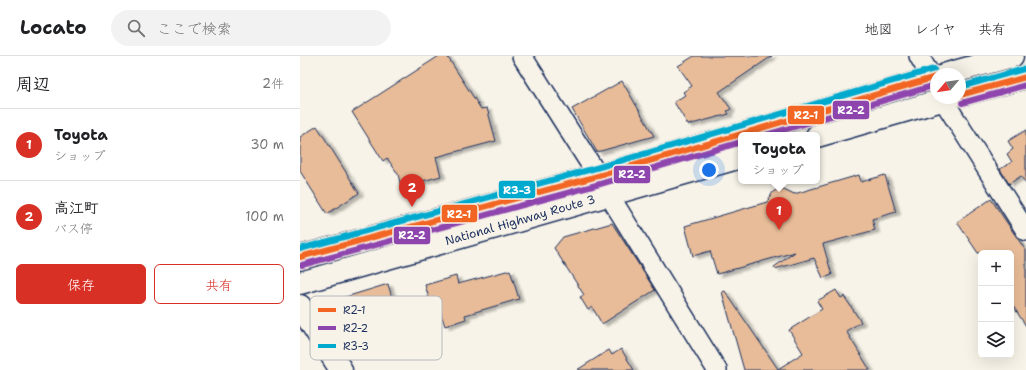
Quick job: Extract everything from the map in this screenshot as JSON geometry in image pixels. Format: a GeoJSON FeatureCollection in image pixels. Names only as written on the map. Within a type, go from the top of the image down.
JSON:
{"type":"FeatureCollection","features":[{"type":"Feature","properties":{"kind":"main road","name":"National Highway Route 3"},"geometry":{"type":"LineString","coordinates":[[966,77],[1012,56]]}},
{"type":"Feature","properties":{"kind":"main road","name":"National Highway Route 3"},"geometry":{"type":"LineString","coordinates":[[966,85],[1026,77]]}},
{"type":"Feature","properties":{"kind":"main road","name":"National Highway Route 3"},"geometry":{"type":"LineString","coordinates":[[770,132],[930,91]]}},
{"type":"Feature","properties":{"kind":"main road","name":"National Highway Route 3"},"geometry":{"type":"LineString","coordinates":[[820,135],[930,93]]}},
{"type":"Feature","properties":{"kind":"main road","name":"National Highway Route 3"},"geometry":{"type":"LineString","coordinates":[[300,257],[598,176],[738,140]]}},
{"type":"Feature","properties":{"kind":"main road","name":"National Highway Route 3"},"geometry":{"type":"LineString","coordinates":[[300,282],[738,158]]}},
{"type":"Feature","properties":{"kind":"main road"},"geometry":{"type":"LineString","coordinates":[[300,306],[310,322]]}},
{"type":"Feature","properties":{"kind":"main road"},"geometry":{"type":"LineString","coordinates":[[335,360],[341,370]]}},
{"type":"Feature","properties":{"kind":"street"},"geometry":{"type":"LineString","coordinates":[[522,56],[598,176]]}},
{"type":"Feature","properties":{"kind":"street"},"geometry":{"type":"LineString","coordinates":[[919,56],[930,71]]}},
{"type":"Feature","properties":{"kind":"street"},"geometry":{"type":"LineString","coordinates":[[952,104],[1026,231]]}},
{"type":"Feature","properties":{"kind":"street"},"geometry":{"type":"LineString","coordinates":[[609,195],[717,370]]}},
{"type":"Feature","properties":{"kind":"building"},"geometry":{"type":"Polygon","coordinates":[[[439,56],[447,56],[481,109],[487,108],[496,141],[436,157],[441,176],[401,187],[398,174],[387,158],[383,161],[352,112],[439,56]]]}},
{"type":"Feature","properties":{"kind":"building"},"geometry":{"type":"Polygon","coordinates":[[[694,56],[772,56],[719,92],[731,109],[727,111],[729,114],[688,125],[674,102],[685,95],[683,92],[692,86],[678,66],[694,56]]]}},
{"type":"Feature","properties":{"kind":"building"},"geometry":{"type":"Polygon","coordinates":[[[622,81],[654,136],[597,152],[572,109],[622,81]]]}},
{"type":"Feature","properties":{"kind":"building"},"geometry":{"type":"Polygon","coordinates":[[[317,126],[359,193],[327,214],[300,171],[300,137],[317,126]]]}},
{"type":"Feature","properties":{"kind":"building"},"geometry":{"type":"Polygon","coordinates":[[[1026,130],[1026,184],[1021,176],[1009,184],[1000,169],[1012,162],[1007,154],[1013,149],[1008,141],[1026,130]]]}},
{"type":"Feature","properties":{"kind":"building"},"geometry":{"type":"Polygon","coordinates":[[[859,175],[861,182],[885,175],[896,212],[872,219],[875,230],[823,244],[832,275],[823,278],[814,258],[775,269],[774,267],[795,252],[717,274],[710,251],[693,256],[685,226],[767,202],[773,192],[778,189],[784,189],[794,194],[859,175]]]}},
{"type":"Feature","properties":{"kind":"building"},"geometry":{"type":"Polygon","coordinates":[[[991,199],[1026,251],[1026,326],[1014,308],[1014,250],[978,250],[978,253],[957,222],[991,199]]]}},
{"type":"Feature","properties":{"kind":"building"},"geometry":{"type":"Polygon","coordinates":[[[612,223],[655,290],[602,324],[592,307],[588,310],[580,297],[584,295],[554,248],[563,237],[612,223]]]}},
{"type":"Feature","properties":{"kind":"building"},"geometry":{"type":"Polygon","coordinates":[[[510,270],[519,299],[465,315],[466,319],[445,326],[442,317],[442,296],[428,296],[425,285],[456,276],[458,284],[510,270]]]}},
{"type":"Feature","properties":{"kind":"building"},"geometry":{"type":"Polygon","coordinates":[[[388,284],[392,296],[349,296],[388,284]]]}},
{"type":"Feature","properties":{"kind":"building"},"geometry":{"type":"Polygon","coordinates":[[[836,290],[841,298],[844,296],[861,322],[846,331],[870,370],[744,370],[722,292],[725,291],[778,369],[803,353],[789,330],[822,309],[817,301],[836,290]]]}},
{"type":"Feature","properties":{"kind":"building"},"geometry":{"type":"Polygon","coordinates":[[[621,349],[634,370],[577,370],[609,350],[612,355],[621,349]]]}},
{"type":"Feature","properties":{"kind":"transit line","name":"R3-3"},"geometry":{"type":"LineString","coordinates":[[966,85],[1024,69]]}},
{"type":"Feature","properties":{"kind":"transit line","name":"R3-3"},"geometry":{"type":"LineString","coordinates":[[300,249],[596,168],[930,70]]}},
{"type":"Feature","properties":{"kind":"transit line","name":"R2-1"},"geometry":{"type":"LineString","coordinates":[[966,93],[1026,77]]}},
{"type":"Feature","properties":{"kind":"transit line","name":"R2-1"},"geometry":{"type":"LineString","coordinates":[[748,132],[930,79]]}},
{"type":"Feature","properties":{"kind":"transit line","name":"R2-2"},"geometry":{"type":"LineString","coordinates":[[966,102],[1026,85]]}},
{"type":"Feature","properties":{"kind":"transit line","name":"R2-2"},"geometry":{"type":"LineString","coordinates":[[776,132],[930,87]]}},
{"type":"Feature","properties":{"kind":"transit line","name":"R2-1"},"geometry":{"type":"LineString","coordinates":[[300,257],[598,176],[738,135]]}},
{"type":"Feature","properties":{"kind":"transit line","name":"R2-2"},"geometry":{"type":"LineString","coordinates":[[302,265],[600,184],[738,143]]}},
{"type":"Feature","properties":{"kind":"place","name":"高江町"},"geometry":{"type":"Point","coordinates":[412,207]}},
{"type":"Feature","properties":{"kind":"place","name":"Toyota"},"geometry":{"type":"Point","coordinates":[779,230]}}]}
